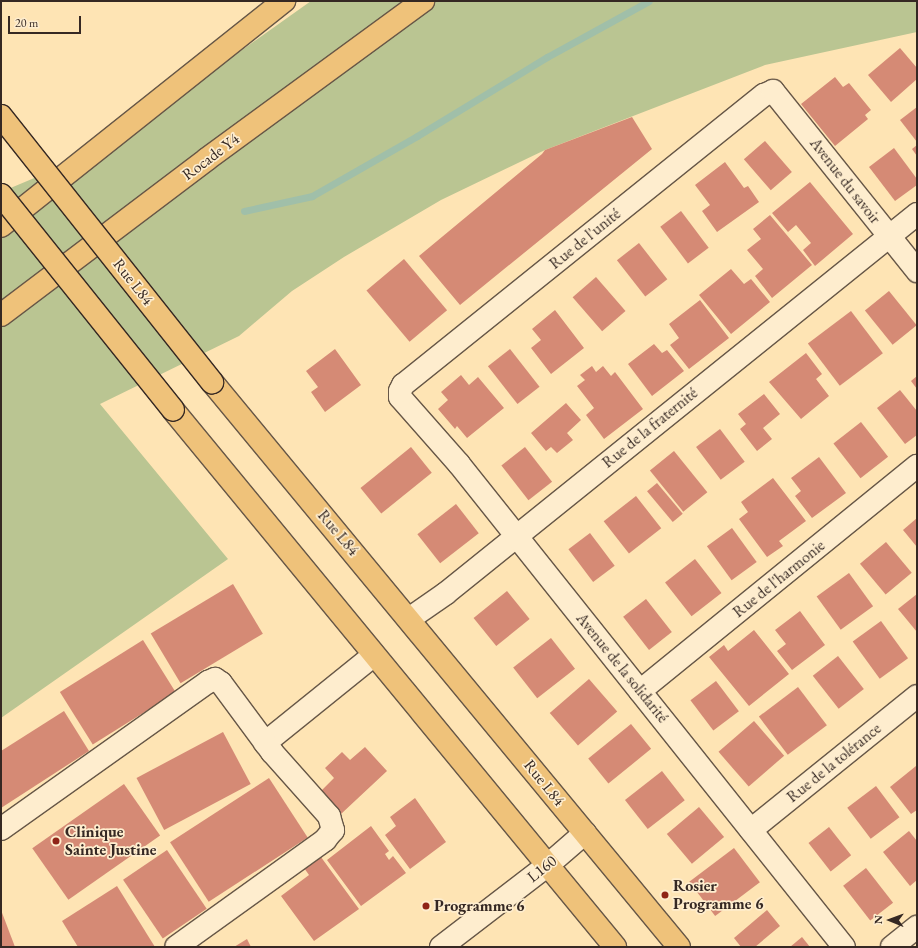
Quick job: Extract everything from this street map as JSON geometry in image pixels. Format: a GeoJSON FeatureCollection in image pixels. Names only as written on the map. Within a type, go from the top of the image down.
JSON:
{"type":"FeatureCollection","features":[{"type":"Feature","properties":{"kind":"main road"},"geometry":{"type":"LineString","coordinates":[[1,226],[284,1]]}},
{"type":"Feature","properties":{"kind":"main road","name":"Rocade Y4"},"geometry":{"type":"LineString","coordinates":[[1,315],[207,159],[423,1]]}},
{"type":"Feature","properties":{"kind":"main road","name":"Rue L84"},"geometry":{"type":"LineString","coordinates":[[1,116],[212,382],[679,947]]}},
{"type":"Feature","properties":{"kind":"main road"},"geometry":{"type":"LineString","coordinates":[[1,195],[173,410],[615,947]]}},
{"type":"Feature","properties":{"kind":"street","name":"Avenue du savoir"},"geometry":{"type":"LineString","coordinates":[[773,91],[917,271]]}},
{"type":"Feature","properties":{"kind":"street","name":"Rue de l'unité"},"geometry":{"type":"LineString","coordinates":[[400,391],[403,385],[764,95],[773,91]]}},
{"type":"Feature","properties":{"kind":"street","name":"Rue de la fraternité"},"geometry":{"type":"LineString","coordinates":[[409,619],[445,594],[888,235],[917,214]]}},
{"type":"Feature","properties":{"kind":"street","name":"Avenue de la solidarité"},"geometry":{"type":"LineString","coordinates":[[400,391],[400,397],[459,464],[844,947]]}},
{"type":"Feature","properties":{"kind":"street","name":"Rue de l'harmonie"},"geometry":{"type":"LineString","coordinates":[[640,691],[917,466]]}},
{"type":"Feature","properties":{"kind":"street"},"geometry":{"type":"LineString","coordinates":[[265,743],[374,654]]}},
{"type":"Feature","properties":{"kind":"street"},"geometry":{"type":"LineString","coordinates":[[1,829],[208,682],[215,679],[221,683],[265,743],[329,816],[333,830],[325,840],[176,947]]}},
{"type":"Feature","properties":{"kind":"street","name":"Rue de la tolérance"},"geometry":{"type":"LineString","coordinates":[[751,830],[917,696]]}},
{"type":"Feature","properties":{"kind":"street","name":"L160"},"geometry":{"type":"LineString","coordinates":[[441,947],[548,865],[585,832]]}},
{"type":"Feature","properties":{"kind":"street"},"geometry":{"type":"LineString","coordinates":[[892,947],[917,927]]}},
{"type":"Feature","properties":{"kind":"green space"},"geometry":{"type":"Polygon","coordinates":[[[311,1],[917,1],[917,32],[765,65],[545,150],[441,200],[344,257],[292,291],[239,336],[100,404],[228,559],[1,718],[1,192],[101,150],[311,1]]]}},
{"type":"Feature","properties":{"kind":"building"},"geometry":{"type":"Polygon","coordinates":[[[900,48],[917,68],[917,79],[891,102],[868,75],[900,48]]]}},
{"type":"Feature","properties":{"kind":"building"},"geometry":{"type":"Polygon","coordinates":[[[835,77],[843,87],[849,83],[871,110],[865,115],[868,119],[835,146],[801,104],[835,77]]]}},
{"type":"Feature","properties":{"kind":"building"},"geometry":{"type":"Polygon","coordinates":[[[917,107],[917,142],[900,120],[917,107]]]}},
{"type":"Feature","properties":{"kind":"building"},"geometry":{"type":"Polygon","coordinates":[[[632,117],[652,149],[460,305],[419,256],[545,150],[632,117]]]}},
{"type":"Feature","properties":{"kind":"building"},"geometry":{"type":"Polygon","coordinates":[[[765,141],[792,172],[771,190],[744,159],[765,141]]]}},
{"type":"Feature","properties":{"kind":"building"},"geometry":{"type":"Polygon","coordinates":[[[917,145],[917,156],[912,149],[917,145]]]}},
{"type":"Feature","properties":{"kind":"building"},"geometry":{"type":"Polygon","coordinates":[[[894,148],[917,179],[917,185],[895,201],[869,167],[894,148]]]}},
{"type":"Feature","properties":{"kind":"building"},"geometry":{"type":"Polygon","coordinates":[[[725,162],[744,188],[748,186],[759,202],[717,232],[702,211],[710,205],[695,185],[725,162]]]}},
{"type":"Feature","properties":{"kind":"building"},"geometry":{"type":"Polygon","coordinates":[[[810,182],[853,234],[815,266],[803,250],[811,243],[796,225],[788,232],[772,213],[810,182]]]}},
{"type":"Feature","properties":{"kind":"building"},"geometry":{"type":"Polygon","coordinates":[[[681,211],[709,248],[688,263],[660,227],[681,211]]]}},
{"type":"Feature","properties":{"kind":"building"},"geometry":{"type":"Polygon","coordinates":[[[770,215],[812,265],[772,298],[755,276],[763,269],[747,250],[761,239],[753,229],[770,215]]]}},
{"type":"Feature","properties":{"kind":"building"},"geometry":{"type":"Polygon","coordinates":[[[639,243],[667,279],[645,296],[617,260],[639,243]]]}},
{"type":"Feature","properties":{"kind":"building"},"geometry":{"type":"Polygon","coordinates":[[[404,259],[447,310],[410,342],[366,290],[404,259]]]}},
{"type":"Feature","properties":{"kind":"building"},"geometry":{"type":"Polygon","coordinates":[[[731,269],[744,284],[751,279],[770,302],[731,334],[699,295],[731,269]]]}},
{"type":"Feature","properties":{"kind":"building"},"geometry":{"type":"Polygon","coordinates":[[[596,277],[626,311],[602,331],[573,297],[596,277]]]}},
{"type":"Feature","properties":{"kind":"building"},"geometry":{"type":"Polygon","coordinates":[[[889,291],[917,325],[893,345],[865,311],[889,291]]]}},
{"type":"Feature","properties":{"kind":"building"},"geometry":{"type":"Polygon","coordinates":[[[700,300],[729,338],[689,369],[670,345],[679,338],[669,324],[700,300]]]}},
{"type":"Feature","properties":{"kind":"building"},"geometry":{"type":"Polygon","coordinates":[[[555,310],[584,348],[551,374],[531,348],[541,340],[532,329],[555,310]]]}},
{"type":"Feature","properties":{"kind":"building"},"geometry":{"type":"Polygon","coordinates":[[[851,311],[883,353],[840,386],[808,343],[851,311]]]}},
{"type":"Feature","properties":{"kind":"building"},"geometry":{"type":"Polygon","coordinates":[[[654,344],[662,353],[667,350],[684,371],[652,396],[628,364],[654,344]]]}},
{"type":"Feature","properties":{"kind":"building"},"geometry":{"type":"Polygon","coordinates":[[[335,349],[361,385],[325,412],[311,392],[318,387],[306,371],[335,349]]]}},
{"type":"Feature","properties":{"kind":"building"},"geometry":{"type":"Polygon","coordinates":[[[510,349],[540,387],[517,404],[488,366],[510,349]]]}},
{"type":"Feature","properties":{"kind":"building"},"geometry":{"type":"Polygon","coordinates":[[[806,353],[822,374],[816,379],[829,396],[801,419],[769,382],[806,353]]]}},
{"type":"Feature","properties":{"kind":"building"},"geometry":{"type":"Polygon","coordinates":[[[592,366],[596,372],[603,366],[611,376],[615,372],[643,409],[604,439],[586,415],[594,408],[577,386],[585,380],[580,375],[592,366]]]}},
{"type":"Feature","properties":{"kind":"building"},"geometry":{"type":"Polygon","coordinates":[[[461,375],[469,385],[478,377],[504,408],[467,438],[457,426],[455,429],[438,409],[448,400],[441,392],[461,375]]]}},
{"type":"Feature","properties":{"kind":"building"},"geometry":{"type":"Polygon","coordinates":[[[917,376],[917,389],[911,381],[917,376]]]}},
{"type":"Feature","properties":{"kind":"building"},"geometry":{"type":"Polygon","coordinates":[[[900,390],[917,411],[917,435],[905,444],[877,408],[900,390]]]}},
{"type":"Feature","properties":{"kind":"building"},"geometry":{"type":"Polygon","coordinates":[[[764,394],[780,414],[763,428],[772,439],[757,451],[740,429],[746,424],[738,414],[764,394]]]}},
{"type":"Feature","properties":{"kind":"building"},"geometry":{"type":"Polygon","coordinates":[[[566,403],[581,420],[567,433],[573,440],[557,453],[551,447],[546,451],[531,433],[566,403]]]}},
{"type":"Feature","properties":{"kind":"building"},"geometry":{"type":"Polygon","coordinates":[[[861,422],[888,457],[861,478],[833,444],[861,422]]]}},
{"type":"Feature","properties":{"kind":"building"},"geometry":{"type":"Polygon","coordinates":[[[720,429],[745,462],[721,480],[696,447],[720,429]]]}},
{"type":"Feature","properties":{"kind":"building"},"geometry":{"type":"Polygon","coordinates":[[[411,447],[432,473],[381,514],[360,488],[411,447]]]}},
{"type":"Feature","properties":{"kind":"building"},"geometry":{"type":"Polygon","coordinates":[[[525,447],[552,482],[528,500],[501,465],[525,447]]]}},
{"type":"Feature","properties":{"kind":"building"},"geometry":{"type":"Polygon","coordinates":[[[674,451],[707,492],[683,512],[650,471],[674,451]]]}},
{"type":"Feature","properties":{"kind":"building"},"geometry":{"type":"Polygon","coordinates":[[[819,457],[846,493],[812,518],[795,496],[801,491],[791,478],[819,457]]]}},
{"type":"Feature","properties":{"kind":"building"},"geometry":{"type":"Polygon","coordinates":[[[773,478],[806,521],[779,541],[783,546],[767,557],[739,519],[748,512],[741,502],[773,478]]]}},
{"type":"Feature","properties":{"kind":"building"},"geometry":{"type":"Polygon","coordinates":[[[657,483],[683,514],[673,522],[647,491],[657,483]]]}},
{"type":"Feature","properties":{"kind":"building"},"geometry":{"type":"Polygon","coordinates":[[[636,496],[661,528],[629,554],[604,521],[636,496]]]}},
{"type":"Feature","properties":{"kind":"building"},"geometry":{"type":"Polygon","coordinates":[[[456,504],[479,533],[440,563],[417,534],[456,504]]]}},
{"type":"Feature","properties":{"kind":"building"},"geometry":{"type":"Polygon","coordinates":[[[917,518],[917,547],[903,530],[917,518]]]}},
{"type":"Feature","properties":{"kind":"building"},"geometry":{"type":"Polygon","coordinates":[[[732,528],[757,562],[732,580],[707,546],[732,528]]]}},
{"type":"Feature","properties":{"kind":"building"},"geometry":{"type":"Polygon","coordinates":[[[590,533],[615,566],[593,582],[568,549],[590,533]]]}},
{"type":"Feature","properties":{"kind":"building"},"geometry":{"type":"Polygon","coordinates":[[[886,542],[912,573],[886,594],[860,564],[886,542]]]}},
{"type":"Feature","properties":{"kind":"building"},"geometry":{"type":"Polygon","coordinates":[[[695,559],[721,593],[692,616],[665,582],[695,559]]]}},
{"type":"Feature","properties":{"kind":"building"},"geometry":{"type":"Polygon","coordinates":[[[849,573],[873,606],[841,630],[817,597],[849,573]]]}},
{"type":"Feature","properties":{"kind":"building"},"geometry":{"type":"Polygon","coordinates":[[[233,584],[263,634],[181,683],[151,633],[233,584]]]}},
{"type":"Feature","properties":{"kind":"building"},"geometry":{"type":"Polygon","coordinates":[[[507,591],[530,619],[496,646],[474,618],[507,591]]]}},
{"type":"Feature","properties":{"kind":"building"},"geometry":{"type":"Polygon","coordinates":[[[917,594],[917,632],[898,609],[917,594]]]}},
{"type":"Feature","properties":{"kind":"building"},"geometry":{"type":"Polygon","coordinates":[[[646,599],[672,632],[649,650],[623,617],[646,599]]]}},
{"type":"Feature","properties":{"kind":"building"},"geometry":{"type":"Polygon","coordinates":[[[800,611],[825,645],[792,670],[777,651],[786,644],[775,630],[800,611]]]}},
{"type":"Feature","properties":{"kind":"building"},"geometry":{"type":"Polygon","coordinates":[[[881,621],[908,658],[880,679],[853,642],[881,621]]]}},
{"type":"Feature","properties":{"kind":"building"},"geometry":{"type":"Polygon","coordinates":[[[754,630],[789,674],[749,706],[709,657],[724,645],[728,651],[754,630]]]}},
{"type":"Feature","properties":{"kind":"building"},"geometry":{"type":"Polygon","coordinates":[[[551,638],[575,669],[537,698],[513,668],[551,638]]]}},
{"type":"Feature","properties":{"kind":"building"},"geometry":{"type":"Polygon","coordinates":[[[143,640],[176,693],[93,745],[60,692],[143,640]]]}},
{"type":"Feature","properties":{"kind":"building"},"geometry":{"type":"Polygon","coordinates":[[[838,656],[864,689],[839,709],[813,676],[838,656]]]}},
{"type":"Feature","properties":{"kind":"building"},"geometry":{"type":"Polygon","coordinates":[[[589,679],[617,711],[578,746],[550,713],[589,679]]]}},
{"type":"Feature","properties":{"kind":"building"},"geometry":{"type":"Polygon","coordinates":[[[716,681],[739,711],[713,731],[690,700],[716,681]]]}},
{"type":"Feature","properties":{"kind":"building"},"geometry":{"type":"Polygon","coordinates":[[[798,687],[827,725],[788,755],[759,716],[798,687]]]}},
{"type":"Feature","properties":{"kind":"building"},"geometry":{"type":"Polygon","coordinates":[[[64,711],[89,751],[1,808],[1,751],[64,711]]]}},
{"type":"Feature","properties":{"kind":"building"},"geometry":{"type":"Polygon","coordinates":[[[754,721],[784,756],[749,787],[719,752],[754,721]]]}},
{"type":"Feature","properties":{"kind":"building"},"geometry":{"type":"Polygon","coordinates":[[[631,724],[651,749],[608,783],[588,759],[631,724]]]}},
{"type":"Feature","properties":{"kind":"building"},"geometry":{"type":"Polygon","coordinates":[[[223,732],[251,784],[164,830],[136,778],[223,732]]]}},
{"type":"Feature","properties":{"kind":"building"},"geometry":{"type":"Polygon","coordinates":[[[365,747],[387,771],[341,814],[321,791],[334,778],[325,768],[342,752],[350,760],[365,747]]]}},
{"type":"Feature","properties":{"kind":"building"},"geometry":{"type":"Polygon","coordinates":[[[916,766],[917,810],[911,814],[890,787],[916,766]]]}},
{"type":"Feature","properties":{"kind":"building"},"geometry":{"type":"Polygon","coordinates":[[[662,771],[685,800],[648,829],[625,800],[662,771]]]}},
{"type":"Feature","properties":{"kind":"building"},"geometry":{"type":"Polygon","coordinates":[[[269,778],[308,838],[209,902],[170,842],[269,778]]]}},
{"type":"Feature","properties":{"kind":"building"},"geometry":{"type":"Polygon","coordinates":[[[124,784],[160,836],[68,900],[32,848],[124,784]]]}},
{"type":"Feature","properties":{"kind":"building"},"geometry":{"type":"Polygon","coordinates":[[[876,786],[899,817],[871,839],[847,808],[876,786]]]}},
{"type":"Feature","properties":{"kind":"building"},"geometry":{"type":"Polygon","coordinates":[[[415,798],[446,842],[410,869],[385,835],[396,826],[390,817],[415,798]]]}},
{"type":"Feature","properties":{"kind":"building"},"geometry":{"type":"Polygon","coordinates":[[[699,807],[724,837],[692,864],[667,834],[699,807]]]}},
{"type":"Feature","properties":{"kind":"building"},"geometry":{"type":"Polygon","coordinates":[[[371,826],[389,851],[385,854],[389,860],[393,856],[406,873],[361,906],[327,860],[371,826]]]}},
{"type":"Feature","properties":{"kind":"building"},"geometry":{"type":"Polygon","coordinates":[[[829,827],[851,855],[831,871],[809,843],[829,827]]]}},
{"type":"Feature","properties":{"kind":"building"},"geometry":{"type":"Polygon","coordinates":[[[909,831],[917,841],[917,880],[910,886],[883,852],[909,831]]]}},
{"type":"Feature","properties":{"kind":"building"},"geometry":{"type":"Polygon","coordinates":[[[734,848],[760,882],[715,916],[689,882],[734,848]]]}},
{"type":"Feature","properties":{"kind":"building"},"geometry":{"type":"Polygon","coordinates":[[[167,850],[207,909],[163,938],[123,880],[167,850]]]}},
{"type":"Feature","properties":{"kind":"building"},"geometry":{"type":"Polygon","coordinates":[[[318,853],[359,909],[314,941],[281,896],[309,875],[302,865],[318,853]]]}},
{"type":"Feature","properties":{"kind":"building"},"geometry":{"type":"Polygon","coordinates":[[[866,868],[893,903],[870,921],[843,886],[866,868]]]}},
{"type":"Feature","properties":{"kind":"building"},"geometry":{"type":"Polygon","coordinates":[[[117,886],[155,947],[78,947],[62,921],[117,886]]]}},
{"type":"Feature","properties":{"kind":"building"},"geometry":{"type":"Polygon","coordinates":[[[1,910],[15,947],[1,947],[1,910]]]}},
{"type":"Feature","properties":{"kind":"building"},"geometry":{"type":"Polygon","coordinates":[[[767,910],[780,926],[755,947],[741,947],[734,938],[767,910]]]}},
{"type":"Feature","properties":{"kind":"building"},"geometry":{"type":"Polygon","coordinates":[[[802,937],[810,947],[790,947],[802,937]]]}},
{"type":"Feature","properties":{"kind":"building"},"geometry":{"type":"Polygon","coordinates":[[[247,939],[251,947],[234,947],[247,939]]]}},
{"type":"Feature","properties":{"kind":"waterway"},"geometry":{"type":"LineString","coordinates":[[244,211],[312,196],[417,136],[547,57],[649,1]]}},
{"type":"Feature","properties":{"kind":"place","name":"Clinique Sainte Justine"},"geometry":{"type":"Point","coordinates":[56,841]}},
{"type":"Feature","properties":{"kind":"place","name":"Rosier Programme 6"},"geometry":{"type":"Point","coordinates":[665,895]}},
{"type":"Feature","properties":{"kind":"place","name":"Programme 6"},"geometry":{"type":"Point","coordinates":[426,906]}}]}
